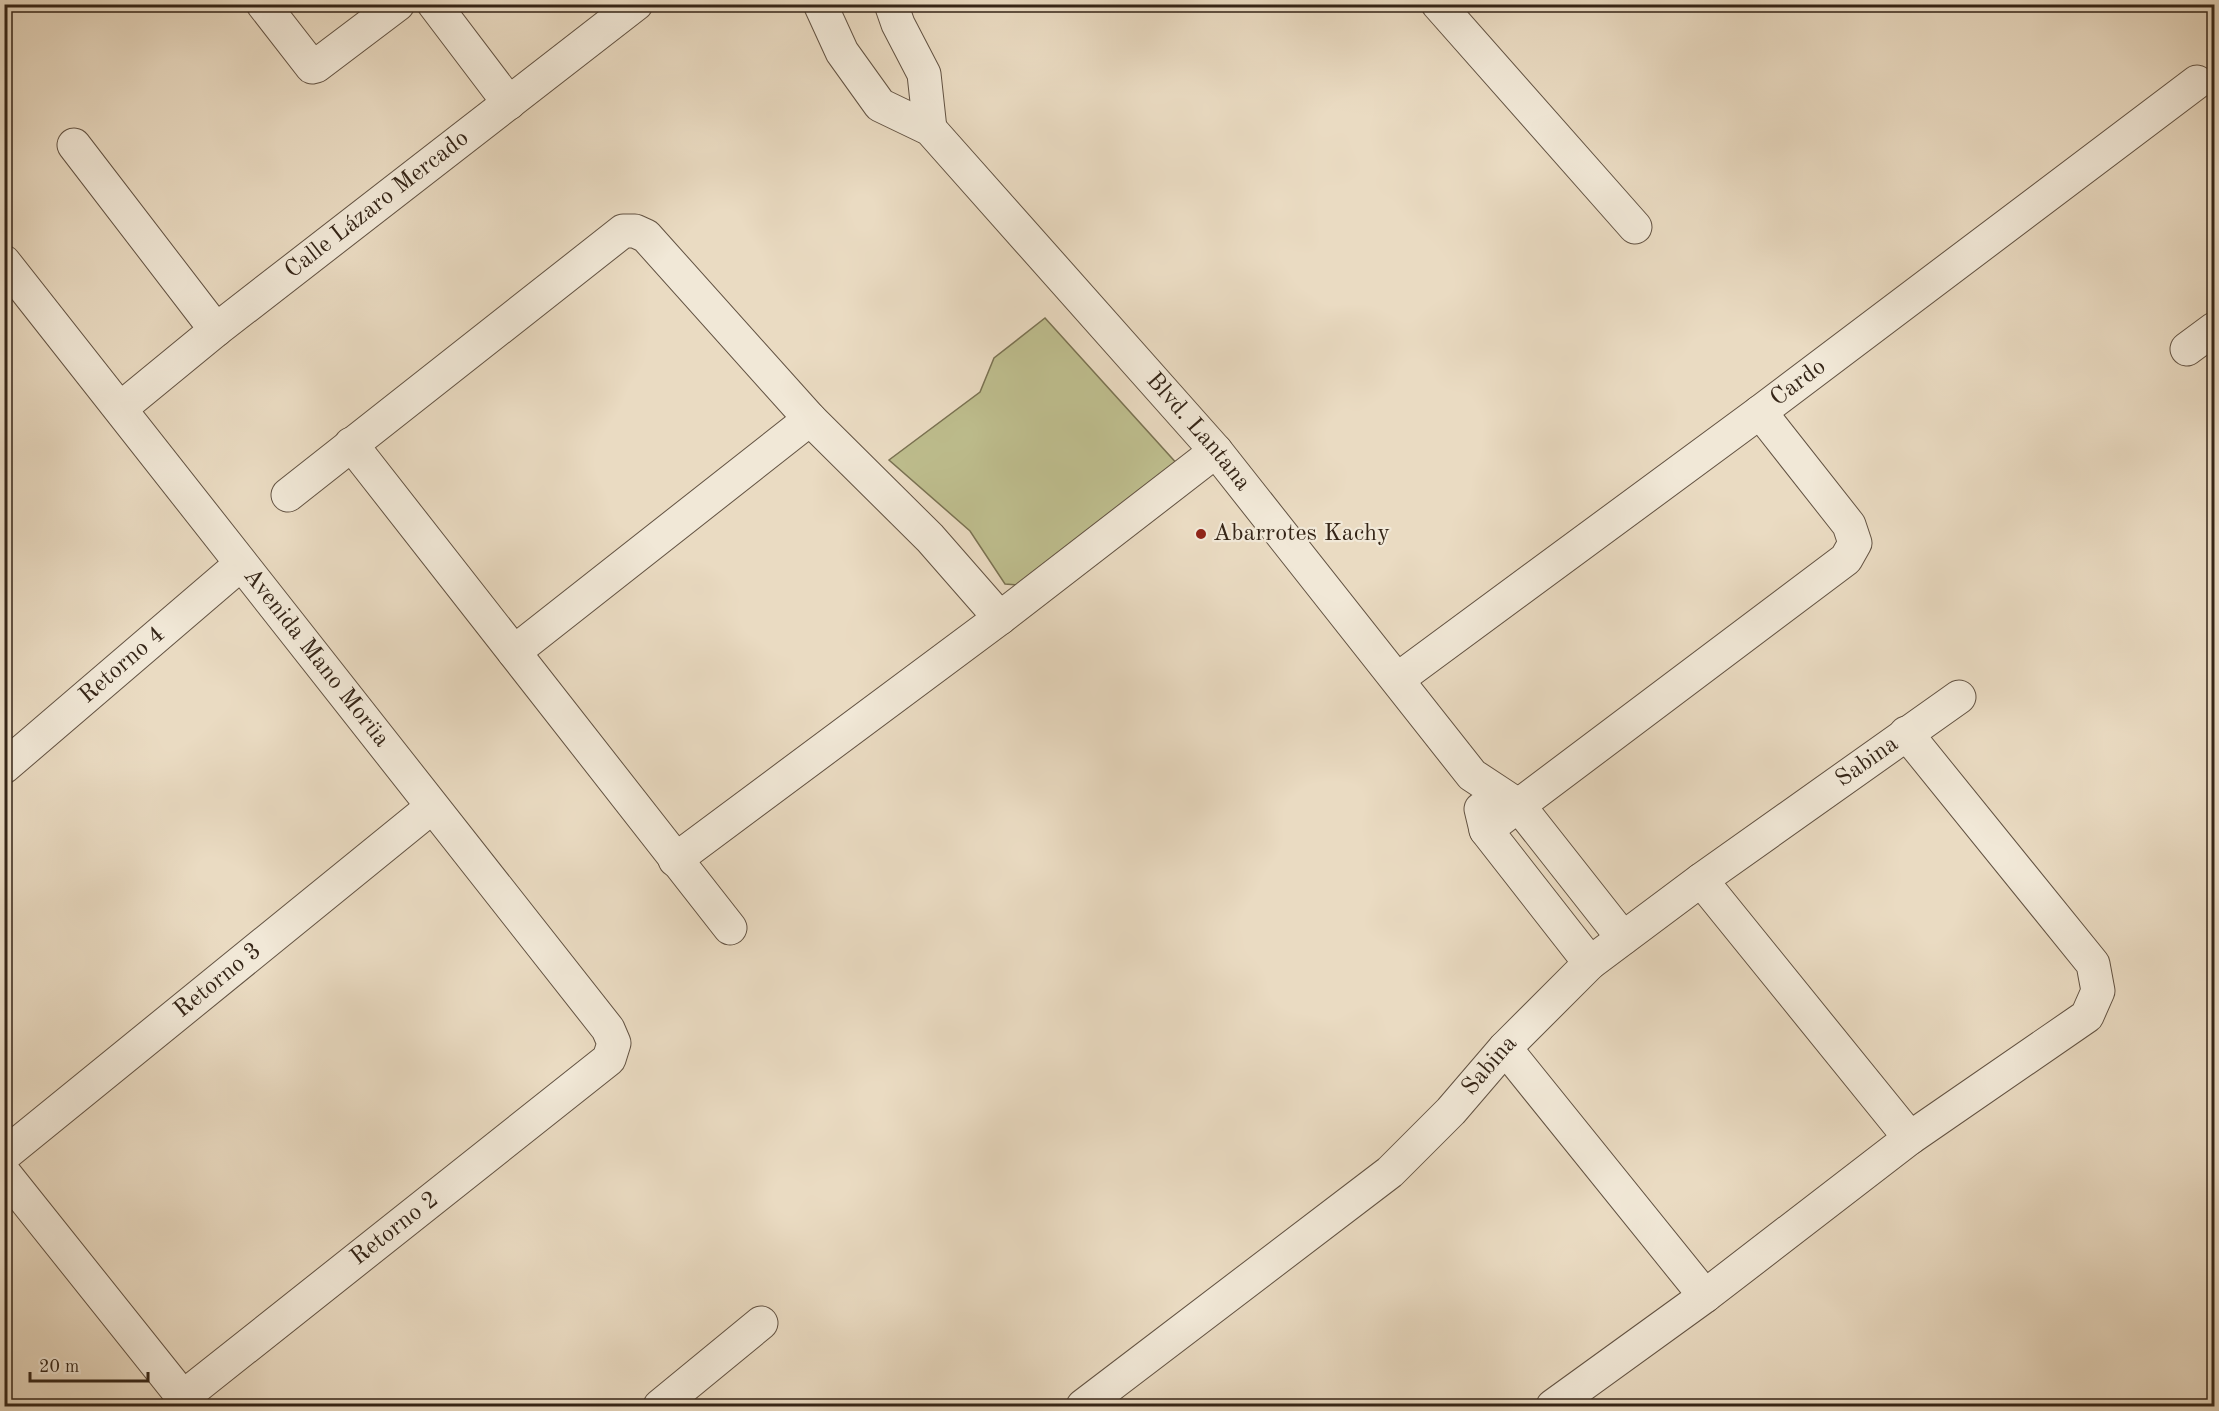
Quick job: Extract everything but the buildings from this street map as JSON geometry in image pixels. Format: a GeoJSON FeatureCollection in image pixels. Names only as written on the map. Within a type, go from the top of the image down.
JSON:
{"type":"FeatureCollection","features":[{"type":"Feature","properties":{"kind":"street"},"geometry":{"type":"LineString","coordinates":[[263,4],[312,67],[398,4]]}},
{"type":"Feature","properties":{"kind":"street"},"geometry":{"type":"LineString","coordinates":[[434,4],[509,103]]}},
{"type":"Feature","properties":{"kind":"street","name":"Calle Lázaro Mercado"},"geometry":{"type":"LineString","coordinates":[[121,408],[216,330],[636,4]]}},
{"type":"Feature","properties":{"kind":"street"},"geometry":{"type":"LineString","coordinates":[[820,4],[842,52],[880,105],[930,129]]}},
{"type":"Feature","properties":{"kind":"street"},"geometry":{"type":"LineString","coordinates":[[891,4],[898,24],[924,74],[930,129]]}},
{"type":"Feature","properties":{"kind":"street"},"geometry":{"type":"LineString","coordinates":[[1438,4],[1635,226]]}},
{"type":"Feature","properties":{"kind":"street","name":"Cardo"},"geometry":{"type":"LineString","coordinates":[[1398,679],[1760,412],[2197,82]]}},
{"type":"Feature","properties":{"kind":"street","name":"Blvd. Lantana"},"geometry":{"type":"LineString","coordinates":[[930,129],[1215,451],[1472,775]]}},
{"type":"Feature","properties":{"kind":"street"},"geometry":{"type":"LineString","coordinates":[[74,145],[216,330]]}},
{"type":"Feature","properties":{"kind":"street"},"geometry":{"type":"LineString","coordinates":[[288,495],[623,231],[635,231],[646,236],[810,419],[930,538],[1000,618]]}},
{"type":"Feature","properties":{"kind":"street","name":"Avenida Mano Morüa"},"geometry":{"type":"LineString","coordinates":[[4,262],[608,1029],[614,1043],[609,1059]]}},
{"type":"Feature","properties":{"kind":"street"},"geometry":{"type":"LineString","coordinates":[[2187,349],[2214,329]]}},
{"type":"Feature","properties":{"kind":"street"},"geometry":{"type":"LineString","coordinates":[[1486,830],[1846,559],[1855,543],[1849,525],[1760,412]]}},
{"type":"Feature","properties":{"kind":"street"},"geometry":{"type":"LineString","coordinates":[[514,652],[810,419]]}},
{"type":"Feature","properties":{"kind":"street"},"geometry":{"type":"LineString","coordinates":[[351,444],[729,928]]}},
{"type":"Feature","properties":{"kind":"street"},"geometry":{"type":"LineString","coordinates":[[675,860],[1000,618],[1215,451]]}},
{"type":"Feature","properties":{"kind":"street","name":"Retorno 4"},"geometry":{"type":"LineString","coordinates":[[4,767],[241,564]]}},
{"type":"Feature","properties":{"kind":"street","name":"Sabina"},"geometry":{"type":"LineString","coordinates":[[1083,1407],[1390,1172],[1451,1111],[1505,1048],[1590,963],[1701,880],[1959,697]]}},
{"type":"Feature","properties":{"kind":"street"},"geometry":{"type":"LineString","coordinates":[[1553,1407],[1705,1296],[1910,1138],[2087,1016],[2098,991],[2093,964],[1906,733]]}},
{"type":"Feature","properties":{"kind":"street"},"geometry":{"type":"LineString","coordinates":[[1472,775],[1519,806],[1623,938]]}},
{"type":"Feature","properties":{"kind":"street"},"geometry":{"type":"LineString","coordinates":[[1472,775],[1486,830],[1590,963]]}},
{"type":"Feature","properties":{"kind":"street","name":"Retorno 3"},"geometry":{"type":"LineString","coordinates":[[4,1155],[432,807]]}},
{"type":"Feature","properties":{"kind":"street"},"geometry":{"type":"LineString","coordinates":[[1701,880],[1910,1138]]}},
{"type":"Feature","properties":{"kind":"street"},"geometry":{"type":"LineString","coordinates":[[1505,1048],[1705,1296]]}},
{"type":"Feature","properties":{"kind":"street","name":"Retorno 2"},"geometry":{"type":"LineString","coordinates":[[186,1402],[609,1059]]}},
{"type":"Feature","properties":{"kind":"street"},"geometry":{"type":"LineString","coordinates":[[4,1173],[186,1402]]}},
{"type":"Feature","properties":{"kind":"street"},"geometry":{"type":"LineString","coordinates":[[660,1407],[761,1323]]}},
{"type":"Feature","properties":{"kind":"green space"},"geometry":{"type":"Polygon","coordinates":[[[1045,318],[1179,466],[1029,586],[1005,584],[970,531],[889,460],[980,392],[994,358],[1045,318]]]}},
{"type":"Feature","properties":{"kind":"place","name":"Abarrotes Kachy"},"geometry":{"type":"Point","coordinates":[1201,534]}}]}
